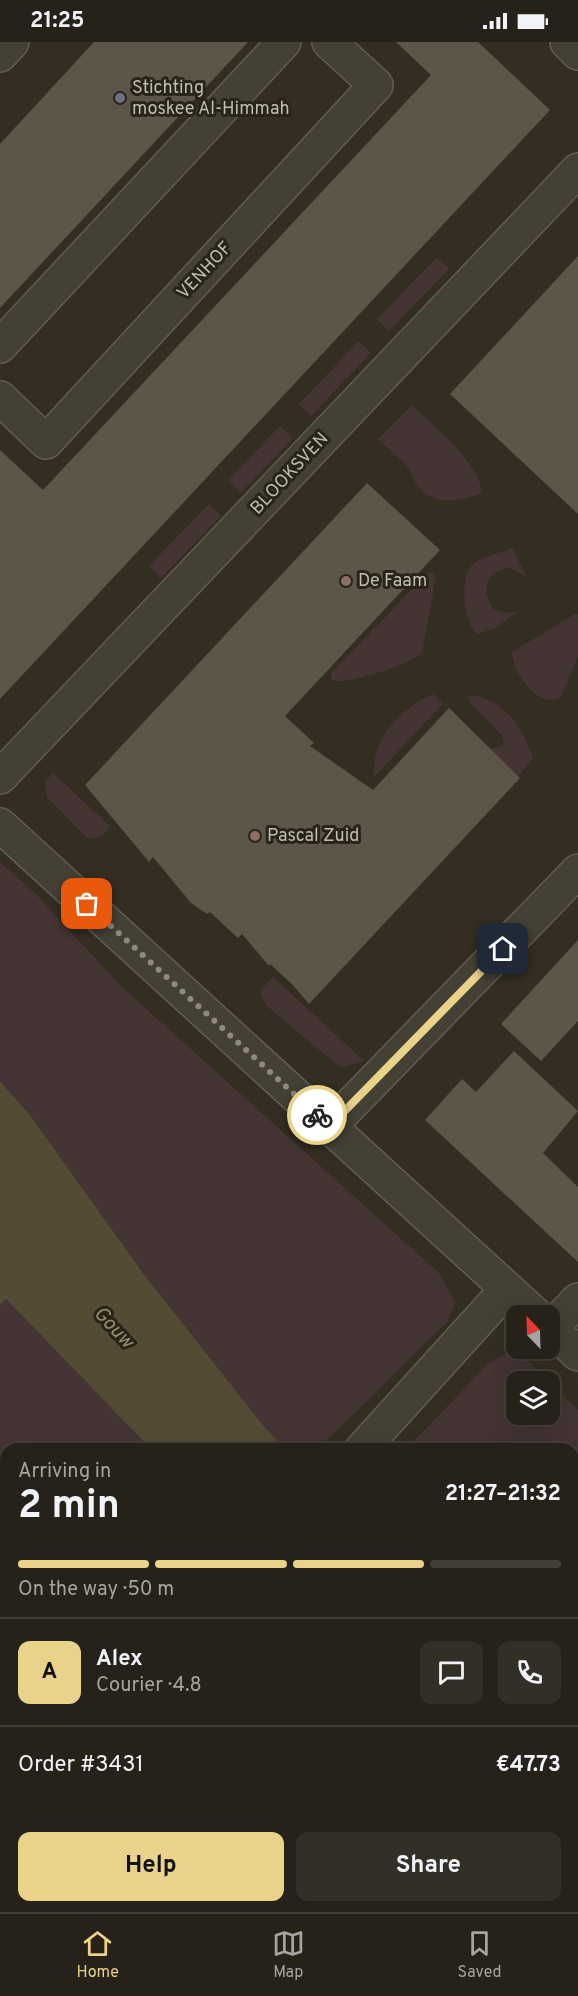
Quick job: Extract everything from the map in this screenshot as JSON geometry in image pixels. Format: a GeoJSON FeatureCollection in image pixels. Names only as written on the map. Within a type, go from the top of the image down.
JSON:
{"type":"FeatureCollection","features":[{"type":"Feature","properties":{"kind":"street"},"geometry":{"type":"LineString","coordinates":[[0,55],[12,42]]}},
{"type":"Feature","properties":{"kind":"street"},"geometry":{"type":"LineString","coordinates":[[0,346],[284,42]]}},
{"type":"Feature","properties":{"kind":"street"},"geometry":{"type":"LineString","coordinates":[[567,42],[578,53]]}},
{"type":"Feature","properties":{"kind":"street","name":"VENHOF"},"geometry":{"type":"LineString","coordinates":[[0,398],[46,442],[376,85],[343,46]]}},
{"type":"Feature","properties":{"kind":"street","name":"BLOOKSVEN"},"geometry":{"type":"LineString","coordinates":[[0,777],[578,170]]}},
{"type":"Feature","properties":{"kind":"street"},"geometry":{"type":"LineString","coordinates":[[0,825],[524,1305]]}},
{"type":"Feature","properties":{"kind":"street"},"geometry":{"type":"LineString","coordinates":[[330,1126],[578,871]]}},
{"type":"Feature","properties":{"kind":"street"},"geometry":{"type":"LineString","coordinates":[[367,1443],[507,1289]]}},
{"type":"Feature","properties":{"kind":"street"},"geometry":{"type":"LineString","coordinates":[[560,1313],[578,1300]]}},
{"type":"Feature","properties":{"kind":"street"},"geometry":{"type":"LineString","coordinates":[[560,1338],[578,1354]]}},
{"type":"Feature","properties":{"kind":"shaded area"},"geometry":{"type":"Polygon","coordinates":[[[437,257],[449,269],[389,331],[377,319],[437,257]]]}},
{"type":"Feature","properties":{"kind":"shaded area"},"geometry":{"type":"Polygon","coordinates":[[[359,341],[371,353],[311,416],[299,404],[359,341]]]}},
{"type":"Feature","properties":{"kind":"shaded area"},"geometry":{"type":"Polygon","coordinates":[[[412,405],[465,457],[479,481],[482,493],[456,500],[431,497],[417,485],[406,465],[378,439],[412,405]]]}},
{"type":"Feature","properties":{"kind":"shaded area"},"geometry":{"type":"Polygon","coordinates":[[[280,426],[293,438],[241,493],[228,480],[280,426]]]}},
{"type":"Feature","properties":{"kind":"shaded area"},"geometry":{"type":"Polygon","coordinates":[[[209,504],[221,516],[161,578],[149,566],[209,504]]]}},
{"type":"Feature","properties":{"kind":"shaded area"},"geometry":{"type":"Polygon","coordinates":[[[512,548],[527,577],[509,567],[494,573],[488,580],[486,593],[493,609],[508,613],[518,611],[496,628],[477,634],[468,621],[464,600],[464,589],[469,570],[473,564],[482,559],[512,548]]]}},
{"type":"Feature","properties":{"kind":"shaded area"},"geometry":{"type":"Polygon","coordinates":[[[430,571],[436,577],[422,653],[405,663],[378,673],[350,680],[331,680],[332,672],[430,571]]]}},
{"type":"Feature","properties":{"kind":"shaded area"},"geometry":{"type":"Polygon","coordinates":[[[578,614],[578,656],[562,696],[554,700],[545,699],[537,695],[522,680],[512,652],[578,614]]]}},
{"type":"Feature","properties":{"kind":"shaded area"},"geometry":{"type":"Polygon","coordinates":[[[433,694],[443,704],[374,777],[374,763],[382,738],[399,717],[433,694]]]}},
{"type":"Feature","properties":{"kind":"shaded area"},"geometry":{"type":"Polygon","coordinates":[[[473,695],[486,699],[505,710],[523,735],[533,758],[518,777],[489,749],[504,745],[502,735],[469,702],[467,697],[473,695]]]}},
{"type":"Feature","properties":{"kind":"shaded area"},"geometry":{"type":"Polygon","coordinates":[[[53,773],[110,826],[102,835],[97,838],[86,837],[47,797],[45,782],[53,773]]]}},
{"type":"Feature","properties":{"kind":"shaded area"},"geometry":{"type":"Polygon","coordinates":[[[0,862],[36,894],[121,986],[439,1273],[455,1302],[448,1321],[324,1443],[280,1443],[266,1429],[146,1277],[30,1115],[0,1081],[0,862]]]}},
{"type":"Feature","properties":{"kind":"shaded area"},"geometry":{"type":"Polygon","coordinates":[[[273,977],[364,1061],[342,1067],[336,1064],[268,1007],[261,996],[261,990],[273,977]]]}},
{"type":"Feature","properties":{"kind":"shaded area"},"geometry":{"type":"Polygon","coordinates":[[[0,1293],[145,1443],[0,1443],[0,1293]]]}},
{"type":"Feature","properties":{"kind":"shaded area"},"geometry":{"type":"Polygon","coordinates":[[[506,1354],[506,1359],[525,1359],[538,1371],[506,1371],[506,1425],[560,1425],[560,1392],[578,1410],[578,1443],[412,1443],[489,1363],[506,1354]]]}},
{"type":"Feature","properties":{"kind":"water","name":"Gouw"},"geometry":{"type":"Polygon","coordinates":[[[0,1081],[30,1115],[146,1277],[266,1429],[280,1443],[145,1443],[6,1299],[0,1305],[0,1081]]]}},
{"type":"Feature","properties":{"kind":"building"},"geometry":{"type":"Polygon","coordinates":[[[94,42],[248,42],[0,308],[0,144],[94,42]]]}},
{"type":"Feature","properties":{"kind":"building"},"geometry":{"type":"Polygon","coordinates":[[[396,42],[478,42],[550,110],[0,699],[0,450],[43,490],[431,75],[396,42]]]}},
{"type":"Feature","properties":{"kind":"building"},"geometry":{"type":"Polygon","coordinates":[[[578,256],[578,514],[450,394],[578,256]]]}},
{"type":"Feature","properties":{"kind":"building"},"geometry":{"type":"Polygon","coordinates":[[[367,483],[440,550],[285,716],[314,743],[310,746],[373,790],[449,708],[520,778],[309,1004],[293,985],[270,964],[269,966],[242,934],[238,938],[210,912],[207,914],[191,903],[153,857],[149,862],[85,785],[367,483]]]}},
{"type":"Feature","properties":{"kind":"building"},"geometry":{"type":"Polygon","coordinates":[[[578,940],[578,1021],[541,1061],[501,1024],[578,940]]]}},
{"type":"Feature","properties":{"kind":"building"},"geometry":{"type":"Polygon","coordinates":[[[514,1051],[578,1111],[543,1153],[578,1187],[578,1262],[425,1120],[462,1079],[476,1092],[514,1051]]]}},
{"type":"Feature","properties":{"kind":"way so far"},"geometry":{"type":"LineString","coordinates":[[87,904],[317,1115]]}},
{"type":"Feature","properties":{"kind":"place","name":"Stichting moskee Al-Himmah"},"geometry":{"type":"Point","coordinates":[120,98]}},
{"type":"Feature","properties":{"kind":"place","name":"De Faam"},"geometry":{"type":"Point","coordinates":[346,581]}},
{"type":"Feature","properties":{"kind":"place","name":"Pascal Zuid"},"geometry":{"type":"Point","coordinates":[255,836]}},
{"type":"Feature","properties":{"kind":"route"},"geometry":{"type":"LineString","coordinates":[[317,1115],[330,1126],[503,949]]}}]}
